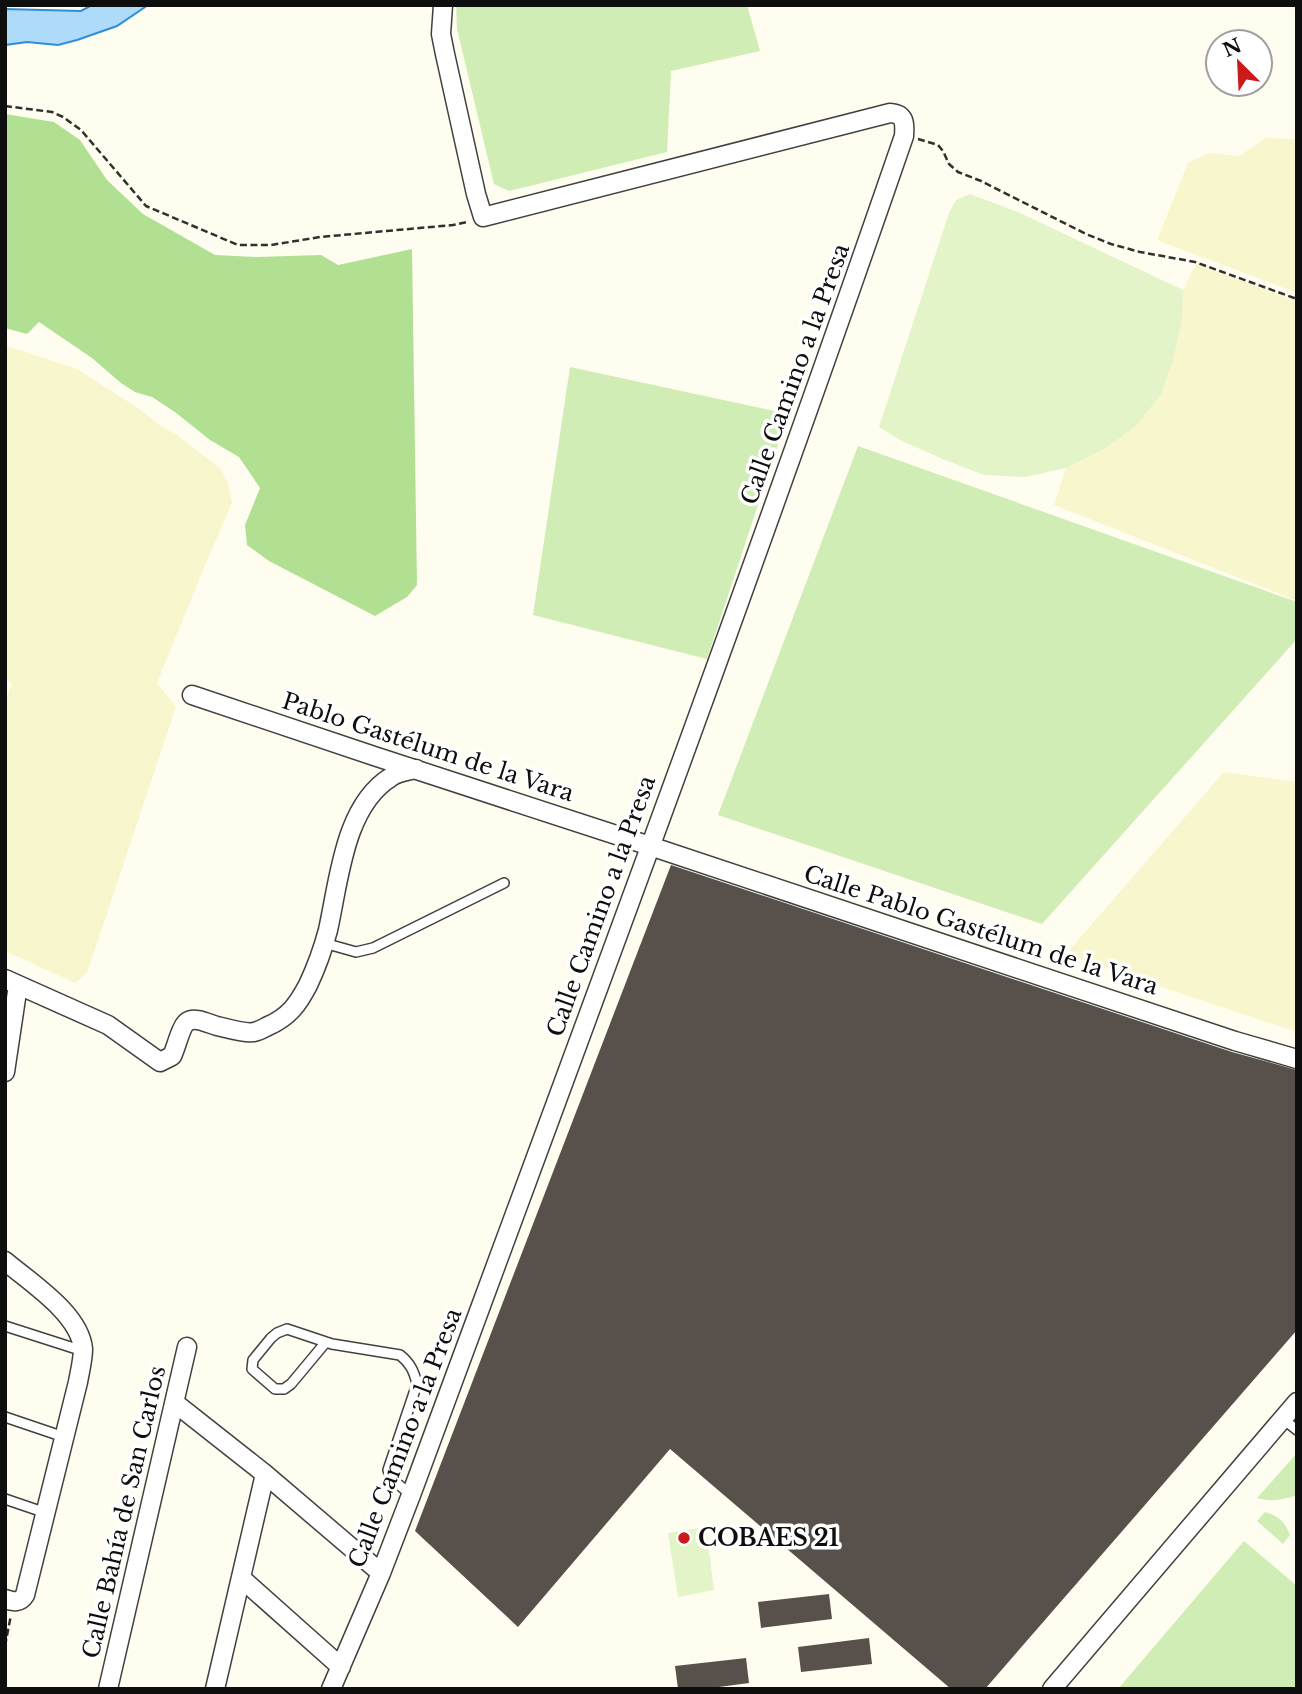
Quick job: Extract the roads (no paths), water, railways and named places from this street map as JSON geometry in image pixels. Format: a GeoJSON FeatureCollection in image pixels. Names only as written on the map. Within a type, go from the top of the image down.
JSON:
{"type":"FeatureCollection","features":[{"type":"Feature","properties":{"kind":"street","name":"Calle Camino a la Presa"},"geometry":{"type":"LineString","coordinates":[[331,1689],[411,1495],[650,845],[838,328],[904,136],[905,124],[898,114],[890,113],[483,217],[441,34],[443,5]]}},
{"type":"Feature","properties":{"kind":"street","name":"Pablo Gastélum de la Vara"},"geometry":{"type":"LineString","coordinates":[[192,695],[650,845]]}},
{"type":"Feature","properties":{"kind":"street"},"geometry":{"type":"LineString","coordinates":[[5,1072],[12,982],[108,1025],[160,1062],[172,1056],[184,1024],[188,1021],[201,1021],[252,1033],[280,1021],[294,1008],[308,984],[324,943],[340,866],[362,807],[376,788],[393,775],[416,769]]}},
{"type":"Feature","properties":{"kind":"street","name":"Calle Pablo Gastélum de la Vara"},"geometry":{"type":"LineString","coordinates":[[650,845],[1222,1037],[1297,1059]]}},
{"type":"Feature","properties":{"kind":"street"},"geometry":{"type":"LineString","coordinates":[[5,1261],[66,1313],[80,1334],[83,1351],[25,1595],[19,1601],[10,1600]]}},
{"type":"Feature","properties":{"kind":"street","name":"Calle Bahía de San Carlos"},"geometry":{"type":"LineString","coordinates":[[108,1689],[187,1347]]}},
{"type":"Feature","properties":{"kind":"street"},"geometry":{"type":"LineString","coordinates":[[1052,1689],[1290,1424],[1297,1402]]}},
{"type":"Feature","properties":{"kind":"street"},"geometry":{"type":"LineString","coordinates":[[175,1403],[265,1474],[381,1573]]}},
{"type":"Feature","properties":{"kind":"street"},"geometry":{"type":"LineString","coordinates":[[215,1689],[265,1474]]}},
{"type":"Feature","properties":{"kind":"street"},"geometry":{"type":"LineString","coordinates":[[241,1578],[341,1667]]}},
{"type":"Feature","properties":{"kind":"lane"},"geometry":{"type":"LineString","coordinates":[[324,943],[356,952],[373,948],[504,883]]}},
{"type":"Feature","properties":{"kind":"lane"},"geometry":{"type":"LineString","coordinates":[[5,1326],[83,1351]]}},
{"type":"Feature","properties":{"kind":"lane"},"geometry":{"type":"LineString","coordinates":[[326,1342],[284,1389],[275,1389],[252,1368],[253,1360],[271,1338],[287,1329],[350,1348],[400,1355],[415,1373],[417,1384],[388,1470],[392,1479],[411,1495]]}},
{"type":"Feature","properties":{"kind":"lane"},"geometry":{"type":"LineString","coordinates":[[5,1417],[64,1437]]}},
{"type":"Feature","properties":{"kind":"lane"},"geometry":{"type":"LineString","coordinates":[[5,1499],[46,1513]]}},
{"type":"Feature","properties":{"kind":"water"},"geometry":{"type":"Polygon","coordinates":[[[92,5],[148,5],[117,26],[77,40],[58,45],[27,42],[5,45],[5,9],[81,11],[92,5]]]}},
{"type":"Feature","properties":{"kind":"place","name":"COBAES 21"},"geometry":{"type":"Point","coordinates":[684,1538]}}]}
